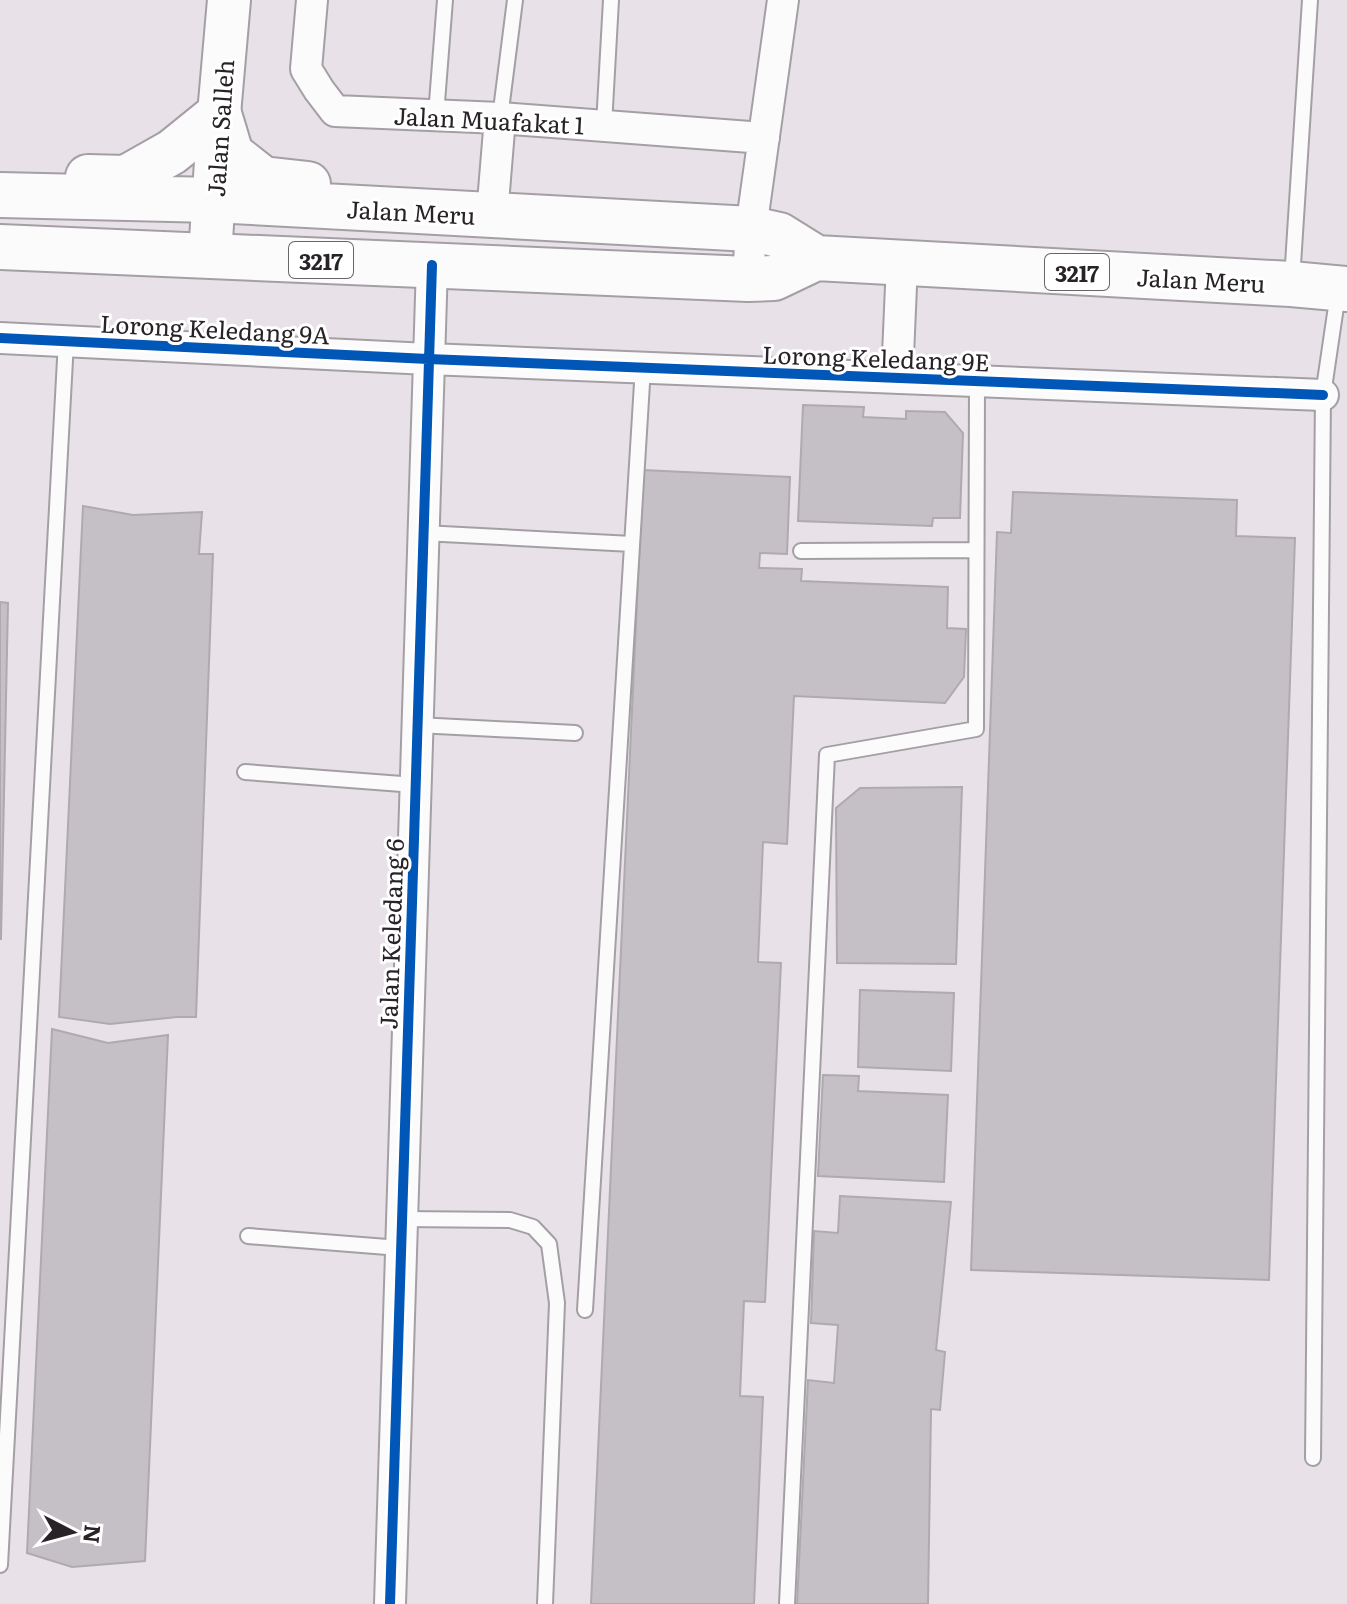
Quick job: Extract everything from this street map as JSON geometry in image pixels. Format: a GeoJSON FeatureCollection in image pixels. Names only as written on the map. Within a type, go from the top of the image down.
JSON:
{"type":"FeatureCollection","features":[{"type":"Feature","properties":{"kind":"main road"},"geometry":{"type":"LineString","coordinates":[[0,192],[51,176],[126,178],[172,152],[219,114],[231,154],[263,179],[382,192],[428,212]]}},
{"type":"Feature","properties":{"kind":"main road","name":"Jalan Meru"},"geometry":{"type":"LineString","coordinates":[[0,192],[213,200],[751,229],[779,235],[816,258],[1343,289]]}},
{"type":"Feature","properties":{"kind":"main road","name":"Jalan Meru"},"geometry":{"type":"LineString","coordinates":[[0,247],[748,279],[774,278],[816,258]]}},
{"type":"Feature","properties":{"kind":"street","name":"Jalan Salleh"},"geometry":{"type":"LineString","coordinates":[[210,256],[229,0]]}},
{"type":"Feature","properties":{"kind":"street","name":"Jalan Muafakat 1"},"geometry":{"type":"LineString","coordinates":[[312,0],[306,69],[335,111],[500,118],[764,138]]}},
{"type":"Feature","properties":{"kind":"street"},"geometry":{"type":"LineString","coordinates":[[748,279],[751,229],[783,0]]}},
{"type":"Feature","properties":{"kind":"street"},"geometry":{"type":"LineString","coordinates":[[492,215],[500,118]]}},
{"type":"Feature","properties":{"kind":"street"},"geometry":{"type":"LineString","coordinates":[[897,378],[902,263]]}},
{"type":"Feature","properties":{"kind":"street","name":"Jalan Keledang 6"},"geometry":{"type":"LineString","coordinates":[[390,1604],[432,265]]}},
{"type":"Feature","properties":{"kind":"street","name":"Lorong Keledang 9A"},"geometry":{"type":"LineString","coordinates":[[0,338],[428,359]]}},
{"type":"Feature","properties":{"kind":"street","name":"Lorong Keledang 9E"},"geometry":{"type":"LineString","coordinates":[[428,359],[1323,395]]}},
{"type":"Feature","properties":{"kind":"lane"},"geometry":{"type":"LineString","coordinates":[[436,115],[445,0]]}},
{"type":"Feature","properties":{"kind":"lane"},"geometry":{"type":"LineString","coordinates":[[500,118],[515,0]]}},
{"type":"Feature","properties":{"kind":"lane"},"geometry":{"type":"LineString","coordinates":[[604,125],[611,0]]}},
{"type":"Feature","properties":{"kind":"lane"},"geometry":{"type":"LineString","coordinates":[[1291,284],[1310,0]]}},
{"type":"Feature","properties":{"kind":"lane"},"geometry":{"type":"LineString","coordinates":[[1313,1458],[1323,395],[1343,289]]}},
{"type":"Feature","properties":{"kind":"lane"},"geometry":{"type":"LineString","coordinates":[[0,1565],[66,341]]}},
{"type":"Feature","properties":{"kind":"lane"},"geometry":{"type":"LineString","coordinates":[[585,1310],[643,367]]}},
{"type":"Feature","properties":{"kind":"lane"},"geometry":{"type":"LineString","coordinates":[[787,1604],[827,755],[976,729],[977,381]]}},
{"type":"Feature","properties":{"kind":"lane"},"geometry":{"type":"LineString","coordinates":[[422,533],[632,544]]}},
{"type":"Feature","properties":{"kind":"lane"},"geometry":{"type":"LineString","coordinates":[[801,551],[976,550]]}},
{"type":"Feature","properties":{"kind":"lane"},"geometry":{"type":"LineString","coordinates":[[417,725],[575,733]]}},
{"type":"Feature","properties":{"kind":"lane"},"geometry":{"type":"LineString","coordinates":[[245,772],[415,785]]}},
{"type":"Feature","properties":{"kind":"lane"},"geometry":{"type":"LineString","coordinates":[[248,1236],[401,1234],[510,1220],[533,1227],[549,1244],[557,1303],[545,1604]]}},
{"type":"Feature","properties":{"kind":"building"},"geometry":{"type":"Polygon","coordinates":[[[803,405],[864,407],[863,417],[906,419],[906,411],[945,412],[963,433],[960,518],[933,518],[932,526],[798,521],[803,405]]]}},
{"type":"Feature","properties":{"kind":"building"},"geometry":{"type":"Polygon","coordinates":[[[643,470],[790,477],[787,554],[760,553],[759,568],[802,569],[801,581],[948,587],[947,628],[966,629],[964,677],[945,703],[794,696],[787,844],[763,842],[758,962],[781,963],[765,1302],[744,1301],[740,1396],[763,1397],[754,1604],[591,1604],[643,470]]]}},
{"type":"Feature","properties":{"kind":"building"},"geometry":{"type":"Polygon","coordinates":[[[1013,492],[1237,500],[1236,536],[1295,538],[1269,1280],[971,1270],[997,532],[1011,533],[1013,492]]]}},
{"type":"Feature","properties":{"kind":"building"},"geometry":{"type":"Polygon","coordinates":[[[83,506],[133,515],[202,512],[199,554],[213,554],[196,1017],[110,1024],[59,1017],[83,506]]]}},
{"type":"Feature","properties":{"kind":"building"},"geometry":{"type":"Polygon","coordinates":[[[0,602],[8,603],[1,939],[0,939],[0,602]]]}},
{"type":"Feature","properties":{"kind":"building"},"geometry":{"type":"Polygon","coordinates":[[[962,787],[956,964],[837,963],[836,808],[860,788],[962,787]]]}},
{"type":"Feature","properties":{"kind":"building"},"geometry":{"type":"Polygon","coordinates":[[[860,990],[954,993],[951,1071],[858,1067],[860,990]]]}},
{"type":"Feature","properties":{"kind":"building"},"geometry":{"type":"Polygon","coordinates":[[[52,1029],[108,1043],[168,1035],[145,1561],[72,1567],[27,1553],[52,1029]]]}},
{"type":"Feature","properties":{"kind":"building"},"geometry":{"type":"Polygon","coordinates":[[[823,1075],[859,1076],[858,1091],[948,1095],[944,1182],[818,1176],[823,1075]]]}},
{"type":"Feature","properties":{"kind":"building"},"geometry":{"type":"Polygon","coordinates":[[[840,1196],[951,1202],[936,1350],[945,1352],[940,1410],[931,1409],[928,1604],[797,1604],[808,1380],[834,1383],[838,1325],[811,1323],[814,1231],[838,1233],[840,1196]]]}},
{"type":"Feature","properties":{"kind":"cycle path"},"geometry":{"type":"LineString","coordinates":[[390,1604],[432,265]]}},
{"type":"Feature","properties":{"kind":"cycle path"},"geometry":{"type":"LineString","coordinates":[[0,338],[428,359],[1323,395]]}}]}
